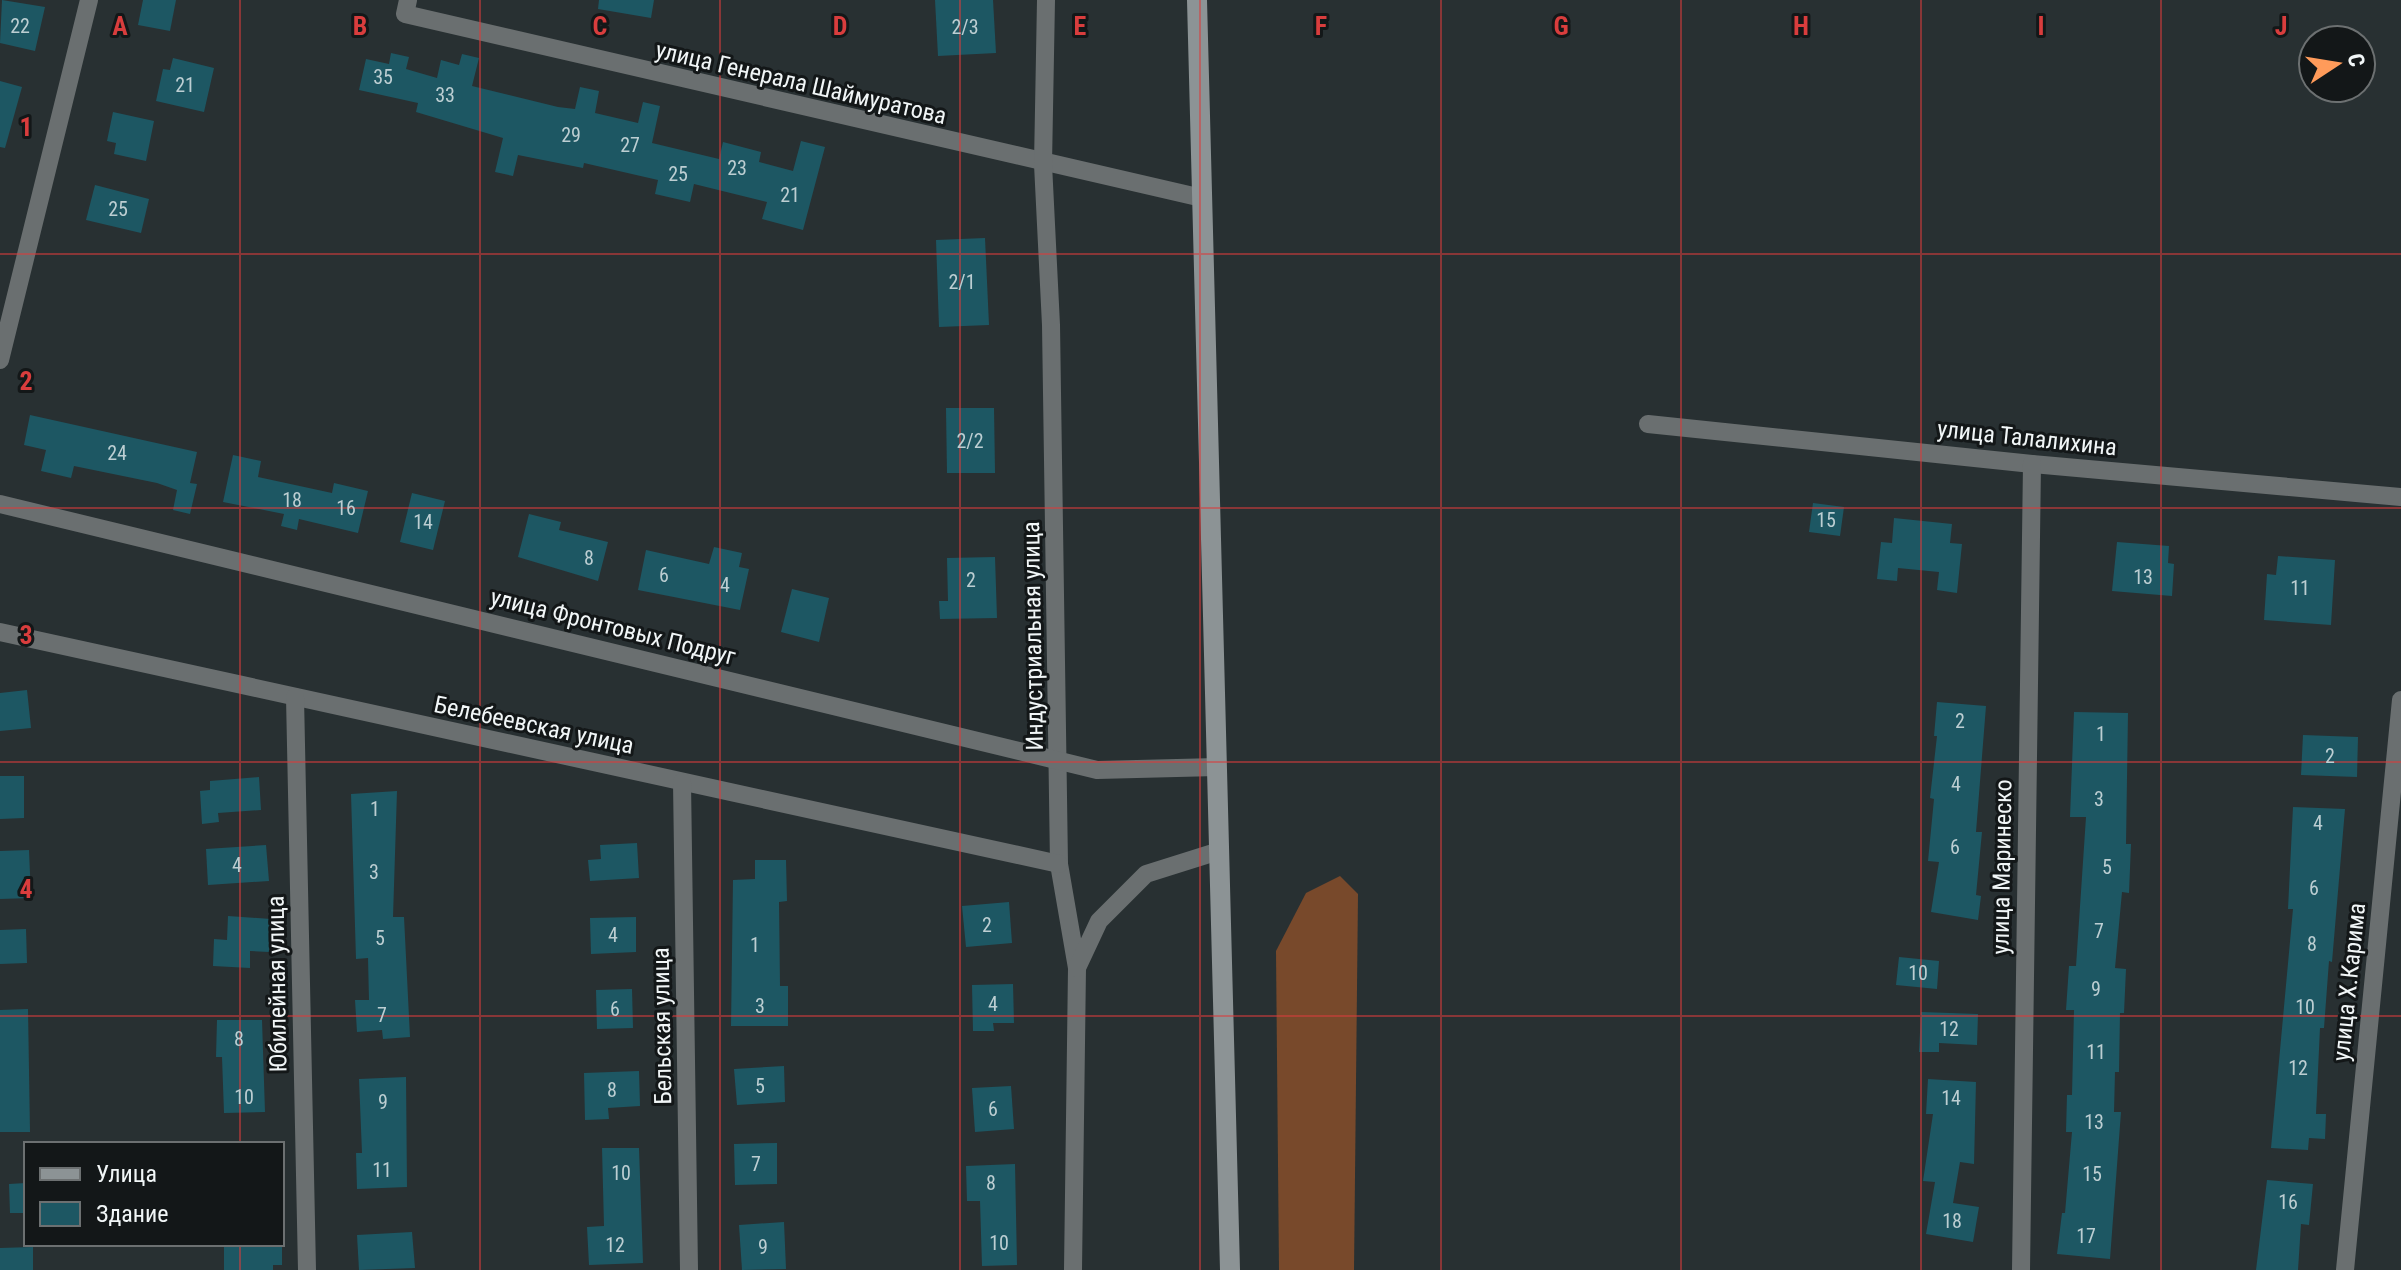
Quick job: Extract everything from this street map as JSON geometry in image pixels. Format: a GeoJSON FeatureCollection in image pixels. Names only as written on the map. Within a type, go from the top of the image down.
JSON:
{"type":"FeatureCollection","features":[{"type":"Feature","properties":{"kind":"street"},"geometry":{"type":"LineString","coordinates":[[0,360],[89,0]]}},
{"type":"Feature","properties":{"kind":"street","name":"улица Генерала Шаймуратова"},"geometry":{"type":"LineString","coordinates":[[408,0],[405,14],[1043,164],[1202,198]]}},
{"type":"Feature","properties":{"kind":"street","name":"Индустриальная улица"},"geometry":{"type":"LineString","coordinates":[[1046,0],[1043,164],[1051,325],[1059,864],[1077,968],[1073,1270]]}},
{"type":"Feature","properties":{"kind":"street"},"geometry":{"type":"LineString","coordinates":[[1197,0],[1230,1270]]}},
{"type":"Feature","properties":{"kind":"street","name":"улица Талалихина"},"geometry":{"type":"LineString","coordinates":[[1648,424],[2032,464],[2401,497]]}},
{"type":"Feature","properties":{"kind":"street","name":"улица Маринеско"},"geometry":{"type":"LineString","coordinates":[[2021,1270],[2032,464]]}},
{"type":"Feature","properties":{"kind":"street","name":"улица Фронтовых Подруг"},"geometry":{"type":"LineString","coordinates":[[0,504],[1097,770],[1217,767]]}},
{"type":"Feature","properties":{"kind":"street","name":"Белебеевская улица"},"geometry":{"type":"LineString","coordinates":[[0,632],[1059,864]]}},
{"type":"Feature","properties":{"kind":"street","name":"Юбилейная улица"},"geometry":{"type":"LineString","coordinates":[[295,697],[307,1270]]}},
{"type":"Feature","properties":{"kind":"street","name":"улица Х.Карима"},"geometry":{"type":"LineString","coordinates":[[2345,1270],[2401,700]]}},
{"type":"Feature","properties":{"kind":"street","name":"Бельская улица"},"geometry":{"type":"LineString","coordinates":[[682,782],[689,1270]]}},
{"type":"Feature","properties":{"kind":"street"},"geometry":{"type":"LineString","coordinates":[[1077,968],[1099,921],[1146,874],[1219,851]]}},
{"type":"Feature","properties":{"kind":"shaded area"},"geometry":{"type":"Polygon","coordinates":[[[1340,876],[1358,894],[1354,1270],[1279,1270],[1276,951],[1306,893],[1340,876]]]}},
{"type":"Feature","properties":{"kind":"building"},"geometry":{"type":"Polygon","coordinates":[[[2,0],[45,7],[35,51],[0,43],[2,0]]]}},
{"type":"Feature","properties":{"kind":"building"},"geometry":{"type":"Polygon","coordinates":[[[143,0],[176,0],[170,31],[138,25],[143,0]]]}},
{"type":"Feature","properties":{"kind":"building"},"geometry":{"type":"Polygon","coordinates":[[[599,0],[654,0],[651,18],[598,9],[599,0]]]}},
{"type":"Feature","properties":{"kind":"building"},"geometry":{"type":"Polygon","coordinates":[[[935,0],[993,0],[996,53],[938,56],[935,0]]]}},
{"type":"Feature","properties":{"kind":"building"},"geometry":{"type":"Polygon","coordinates":[[[391,53],[409,57],[406,69],[437,78],[441,60],[459,65],[462,54],[479,58],[472,86],[558,107],[575,109],[580,87],[599,91],[595,113],[638,123],[643,102],[660,106],[652,143],[719,159],[723,142],[761,152],[759,162],[793,171],[801,141],[825,147],[803,230],[762,219],[767,202],[694,184],[690,202],[655,194],[658,180],[584,163],[583,168],[518,155],[513,176],[495,172],[503,138],[416,112],[418,103],[359,90],[366,59],[389,64],[391,53]]]}},
{"type":"Feature","properties":{"kind":"building"},"geometry":{"type":"Polygon","coordinates":[[[173,58],[214,68],[204,112],[156,101],[163,69],[170,70],[173,58]]]}},
{"type":"Feature","properties":{"kind":"building"},"geometry":{"type":"Polygon","coordinates":[[[0,81],[22,87],[5,148],[0,147],[0,81]]]}},
{"type":"Feature","properties":{"kind":"building"},"geometry":{"type":"Polygon","coordinates":[[[113,112],[154,121],[146,161],[114,154],[116,143],[107,141],[113,112]]]}},
{"type":"Feature","properties":{"kind":"building"},"geometry":{"type":"Polygon","coordinates":[[[95,185],[149,199],[141,233],[86,220],[95,185]]]}},
{"type":"Feature","properties":{"kind":"building"},"geometry":{"type":"Polygon","coordinates":[[[985,238],[989,325],[939,327],[936,240],[985,238]]]}},
{"type":"Feature","properties":{"kind":"building"},"geometry":{"type":"Polygon","coordinates":[[[946,408],[994,408],[995,473],[947,473],[946,408]]]}},
{"type":"Feature","properties":{"kind":"building"},"geometry":{"type":"Polygon","coordinates":[[[30,415],[197,452],[190,483],[197,484],[190,514],[173,510],[177,490],[157,483],[74,466],[71,478],[41,471],[46,450],[24,445],[30,415]]]}},
{"type":"Feature","properties":{"kind":"building"},"geometry":{"type":"Polygon","coordinates":[[[233,455],[261,461],[258,477],[332,493],[334,483],[368,491],[358,533],[299,519],[297,530],[281,526],[284,514],[223,502],[233,455]]]}},
{"type":"Feature","properties":{"kind":"building"},"geometry":{"type":"Polygon","coordinates":[[[412,493],[445,501],[433,550],[400,542],[412,493]]]}},
{"type":"Feature","properties":{"kind":"building"},"geometry":{"type":"Polygon","coordinates":[[[1813,503],[1844,507],[1840,536],[1809,532],[1813,503]]]}},
{"type":"Feature","properties":{"kind":"building"},"geometry":{"type":"Polygon","coordinates":[[[529,514],[561,522],[559,530],[608,542],[598,581],[518,557],[529,514]]]}},
{"type":"Feature","properties":{"kind":"building"},"geometry":{"type":"Polygon","coordinates":[[[1894,518],[1952,524],[1950,543],[1962,544],[1957,593],[1937,590],[1939,572],[1898,568],[1897,581],[1877,579],[1881,542],[1892,543],[1894,518]]]}},
{"type":"Feature","properties":{"kind":"building"},"geometry":{"type":"Polygon","coordinates":[[[2117,542],[2169,546],[2168,563],[2174,564],[2172,596],[2112,591],[2117,542]]]}},
{"type":"Feature","properties":{"kind":"building"},"geometry":{"type":"Polygon","coordinates":[[[714,547],[742,553],[739,567],[749,569],[740,610],[638,590],[646,550],[709,564],[714,547]]]}},
{"type":"Feature","properties":{"kind":"building"},"geometry":{"type":"Polygon","coordinates":[[[2278,556],[2335,560],[2331,625],[2264,620],[2267,574],[2276,575],[2278,556]]]}},
{"type":"Feature","properties":{"kind":"building"},"geometry":{"type":"Polygon","coordinates":[[[995,557],[997,618],[940,619],[939,601],[948,601],[947,558],[995,557]]]}},
{"type":"Feature","properties":{"kind":"building"},"geometry":{"type":"Polygon","coordinates":[[[792,589],[829,598],[819,642],[781,632],[792,589]]]}},
{"type":"Feature","properties":{"kind":"building"},"geometry":{"type":"Polygon","coordinates":[[[27,690],[31,728],[0,731],[0,693],[27,690]]]}},
{"type":"Feature","properties":{"kind":"building"},"geometry":{"type":"Polygon","coordinates":[[[1937,702],[1986,706],[1976,832],[1982,832],[1976,895],[1981,896],[1978,920],[1931,912],[1939,862],[1928,861],[1934,799],[1930,798],[1937,736],[1934,736],[1937,702]]]}},
{"type":"Feature","properties":{"kind":"building"},"geometry":{"type":"Polygon","coordinates":[[[2074,712],[2128,713],[2126,844],[2131,844],[2129,893],[2122,892],[2115,968],[2126,969],[2124,1013],[2120,1013],[2119,1072],[2115,1072],[2114,1112],[2121,1112],[2110,1259],[2057,1254],[2062,1213],[2065,1213],[2072,1132],[2066,1132],[2067,1095],[2072,1095],[2074,1010],[2066,1010],[2069,966],[2076,966],[2086,817],[2070,817],[2074,712]]]}},
{"type":"Feature","properties":{"kind":"building"},"geometry":{"type":"Polygon","coordinates":[[[2303,735],[2358,737],[2357,777],[2301,775],[2303,735]]]}},
{"type":"Feature","properties":{"kind":"building"},"geometry":{"type":"Polygon","coordinates":[[[0,776],[24,776],[24,818],[0,819],[0,776]]]}},
{"type":"Feature","properties":{"kind":"building"},"geometry":{"type":"Polygon","coordinates":[[[259,777],[261,810],[218,813],[219,822],[202,824],[200,791],[210,790],[210,781],[259,777]]]}},
{"type":"Feature","properties":{"kind":"building"},"geometry":{"type":"Polygon","coordinates":[[[397,791],[393,917],[404,917],[410,1037],[383,1039],[382,1030],[357,1032],[355,1000],[369,1000],[368,958],[356,959],[351,794],[397,791]]]}},
{"type":"Feature","properties":{"kind":"building"},"geometry":{"type":"Polygon","coordinates":[[[2293,807],[2345,809],[2332,962],[2329,961],[2324,1028],[2320,1028],[2316,1114],[2326,1114],[2325,1139],[2309,1138],[2308,1150],[2271,1148],[2293,909],[2288,909],[2293,807]]]}},
{"type":"Feature","properties":{"kind":"building"},"geometry":{"type":"Polygon","coordinates":[[[637,843],[639,878],[590,881],[588,860],[601,859],[600,845],[637,843]]]}},
{"type":"Feature","properties":{"kind":"building"},"geometry":{"type":"Polygon","coordinates":[[[266,845],[269,881],[208,885],[206,849],[266,845]]]}},
{"type":"Feature","properties":{"kind":"building"},"geometry":{"type":"Polygon","coordinates":[[[29,850],[31,898],[0,899],[0,851],[29,850]]]}},
{"type":"Feature","properties":{"kind":"building"},"geometry":{"type":"Polygon","coordinates":[[[755,860],[786,860],[787,901],[779,902],[780,986],[788,986],[788,1026],[731,1026],[733,880],[755,879],[755,860]]]}},
{"type":"Feature","properties":{"kind":"building"},"geometry":{"type":"Polygon","coordinates":[[[1009,902],[1012,943],[966,947],[962,906],[1009,902]]]}},
{"type":"Feature","properties":{"kind":"building"},"geometry":{"type":"Polygon","coordinates":[[[228,916],[271,919],[269,952],[250,951],[250,968],[213,966],[214,939],[227,940],[228,916]]]}},
{"type":"Feature","properties":{"kind":"building"},"geometry":{"type":"Polygon","coordinates":[[[636,917],[636,952],[591,954],[590,918],[636,917]]]}},
{"type":"Feature","properties":{"kind":"building"},"geometry":{"type":"Polygon","coordinates":[[[26,929],[27,963],[0,964],[0,930],[26,929]]]}},
{"type":"Feature","properties":{"kind":"building"},"geometry":{"type":"Polygon","coordinates":[[[1899,957],[1939,961],[1937,989],[1896,985],[1899,957]]]}},
{"type":"Feature","properties":{"kind":"building"},"geometry":{"type":"Polygon","coordinates":[[[1013,984],[1014,1023],[993,1023],[994,1031],[973,1031],[972,985],[1013,984]]]}},
{"type":"Feature","properties":{"kind":"building"},"geometry":{"type":"Polygon","coordinates":[[[632,989],[633,1028],[597,1029],[596,990],[632,989]]]}},
{"type":"Feature","properties":{"kind":"building"},"geometry":{"type":"Polygon","coordinates":[[[28,1009],[30,1132],[0,1132],[0,1010],[28,1009]]]}},
{"type":"Feature","properties":{"kind":"building"},"geometry":{"type":"Polygon","coordinates":[[[1921,1012],[1978,1014],[1977,1045],[1939,1043],[1939,1052],[1919,1052],[1921,1012]]]}},
{"type":"Feature","properties":{"kind":"building"},"geometry":{"type":"Polygon","coordinates":[[[217,1020],[262,1020],[265,1112],[224,1113],[222,1057],[216,1057],[217,1020]]]}},
{"type":"Feature","properties":{"kind":"building"},"geometry":{"type":"Polygon","coordinates":[[[784,1066],[785,1102],[737,1105],[734,1069],[784,1066]]]}},
{"type":"Feature","properties":{"kind":"building"},"geometry":{"type":"Polygon","coordinates":[[[639,1071],[640,1106],[608,1108],[609,1119],[585,1120],[584,1073],[639,1071]]]}},
{"type":"Feature","properties":{"kind":"building"},"geometry":{"type":"Polygon","coordinates":[[[406,1077],[407,1187],[357,1189],[356,1153],[362,1153],[359,1079],[406,1077]]]}},
{"type":"Feature","properties":{"kind":"building"},"geometry":{"type":"Polygon","coordinates":[[[1928,1079],[1976,1082],[1974,1164],[1960,1162],[1953,1203],[1979,1207],[1973,1242],[1926,1234],[1935,1182],[1923,1181],[1933,1114],[1926,1114],[1928,1079]]]}},
{"type":"Feature","properties":{"kind":"building"},"geometry":{"type":"Polygon","coordinates":[[[1011,1086],[1014,1129],[975,1132],[972,1088],[1011,1086]]]}},
{"type":"Feature","properties":{"kind":"building"},"geometry":{"type":"Polygon","coordinates":[[[777,1143],[777,1184],[735,1185],[734,1144],[777,1143]]]}},
{"type":"Feature","properties":{"kind":"building"},"geometry":{"type":"Polygon","coordinates":[[[602,1148],[639,1148],[643,1263],[589,1265],[587,1227],[604,1226],[602,1148]]]}},
{"type":"Feature","properties":{"kind":"building"},"geometry":{"type":"Polygon","coordinates":[[[1015,1164],[1017,1265],[982,1266],[980,1201],[967,1201],[966,1166],[1015,1164]]]}},
{"type":"Feature","properties":{"kind":"building"},"geometry":{"type":"Polygon","coordinates":[[[2267,1180],[2313,1184],[2309,1225],[2301,1224],[2298,1270],[2256,1270],[2267,1180]]]}},
{"type":"Feature","properties":{"kind":"building"},"geometry":{"type":"Polygon","coordinates":[[[24,1183],[24,1213],[10,1213],[9,1184],[24,1183]]]}},
{"type":"Feature","properties":{"kind":"building"},"geometry":{"type":"Polygon","coordinates":[[[784,1222],[786,1269],[742,1270],[739,1225],[784,1222]]]}},
{"type":"Feature","properties":{"kind":"building"},"geometry":{"type":"Polygon","coordinates":[[[412,1232],[415,1268],[359,1270],[357,1235],[412,1232]]]}},
{"type":"Feature","properties":{"kind":"building"},"geometry":{"type":"Polygon","coordinates":[[[224,1246],[282,1246],[282,1265],[273,1265],[273,1270],[224,1270],[224,1246]]]}},
{"type":"Feature","properties":{"kind":"building"},"geometry":{"type":"Polygon","coordinates":[[[33,1247],[33,1270],[0,1270],[0,1248],[33,1247]]]}}]}
